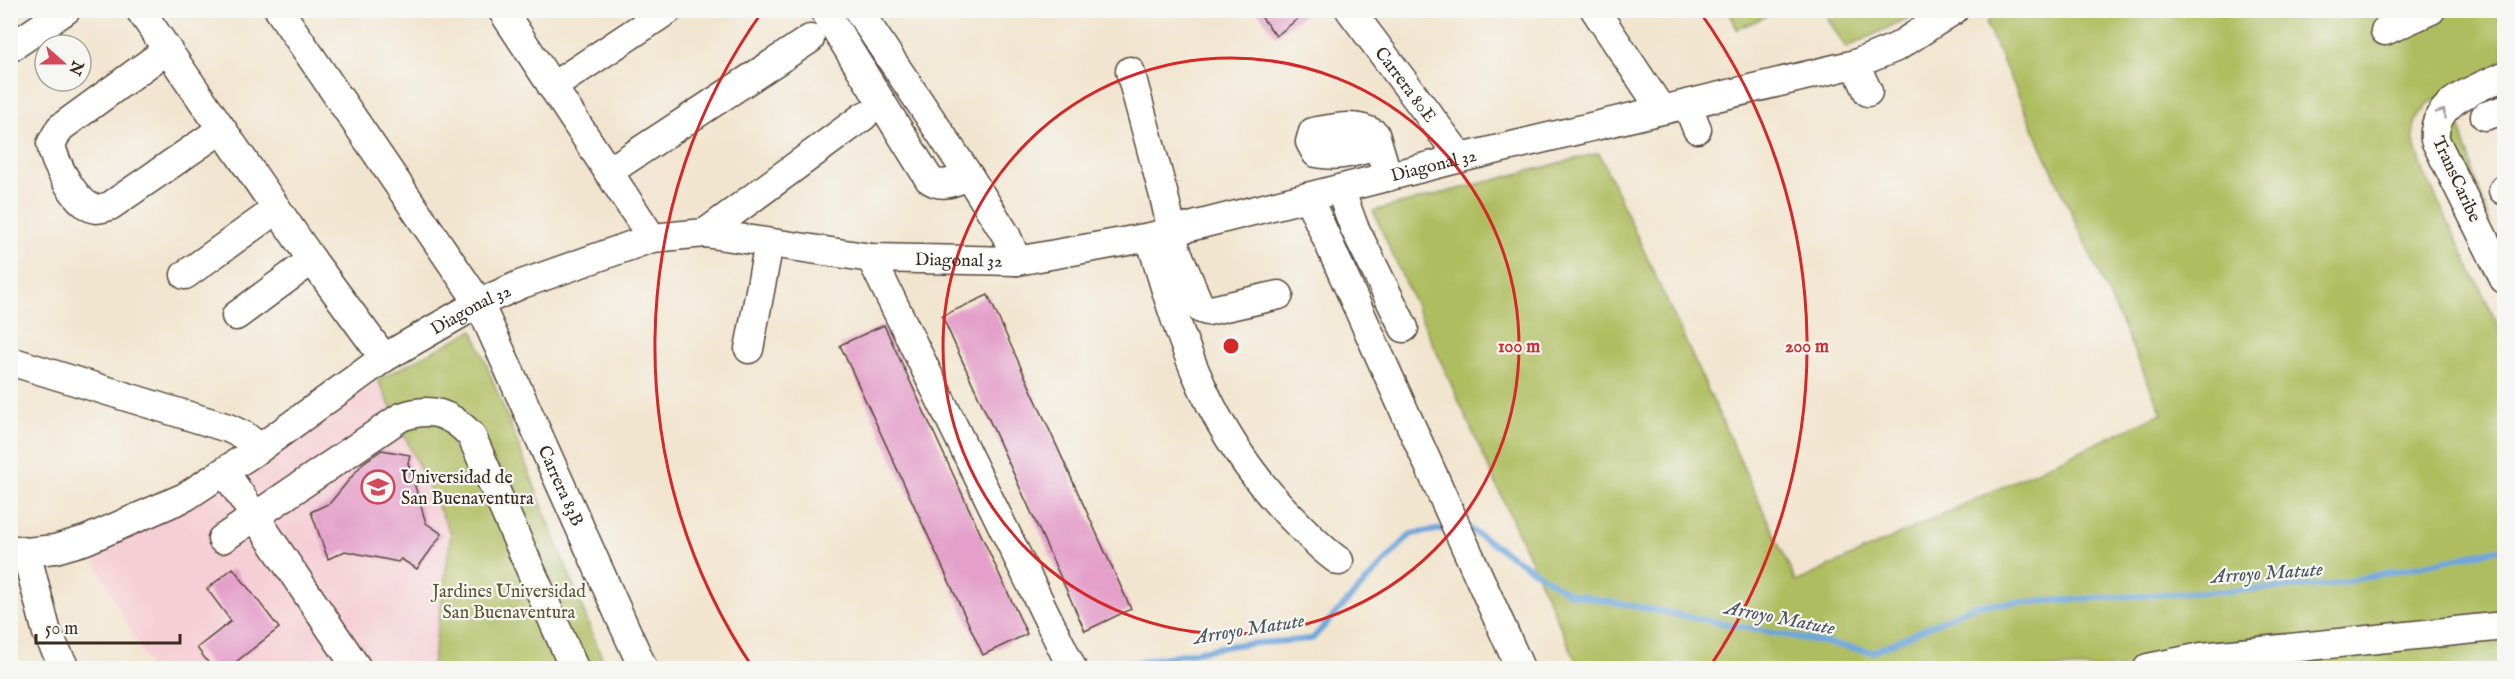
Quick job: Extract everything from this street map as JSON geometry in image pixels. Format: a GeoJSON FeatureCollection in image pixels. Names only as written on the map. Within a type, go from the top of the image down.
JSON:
{"type":"FeatureCollection","features":[{"type":"Feature","properties":{"kind":"street"},"geometry":{"type":"LineString","coordinates":[[10,48],[66,10]]}},
{"type":"Feature","properties":{"kind":"street"},"geometry":{"type":"LineString","coordinates":[[141,10],[312,260],[384,358]]}},
{"type":"Feature","properties":{"kind":"street","name":"Carrera 83B"},"geometry":{"type":"LineString","coordinates":[[279,10],[479,303],[643,669]]}},
{"type":"Feature","properties":{"kind":"street"},"geometry":{"type":"LineString","coordinates":[[502,10],[652,238]]}},
{"type":"Feature","properties":{"kind":"street"},"geometry":{"type":"LineString","coordinates":[[552,87],[668,10]]}},
{"type":"Feature","properties":{"kind":"street"},"geometry":{"type":"LineString","coordinates":[[824,10],[929,179],[936,184],[945,184],[969,176]]}},
{"type":"Feature","properties":{"kind":"street"},"geometry":{"type":"LineString","coordinates":[[858,10],[969,176],[1006,235],[1017,261]]}},
{"type":"Feature","properties":{"kind":"street","name":"Carrera 80E"},"geometry":{"type":"LineString","coordinates":[[1350,10],[1461,158]]}},
{"type":"Feature","properties":{"kind":"street"},"geometry":{"type":"LineString","coordinates":[[1595,10],[1682,114]]}},
{"type":"Feature","properties":{"kind":"street","name":"Diagonal 32"},"geometry":{"type":"LineString","coordinates":[[18,550],[55,549],[86,540],[185,497],[260,448],[384,358],[479,303],[522,284],[652,238],[705,233],[871,258],[1017,261],[1162,234],[1461,158],[1682,114],[1854,64],[1897,47],[1953,10]]}},
{"type":"Feature","properties":{"kind":"street"},"geometry":{"type":"LineString","coordinates":[[2385,31],[2432,10]]}},
{"type":"Feature","properties":{"kind":"street"},"geometry":{"type":"LineString","coordinates":[[608,172],[810,39]]}},
{"type":"Feature","properties":{"kind":"street"},"geometry":{"type":"LineString","coordinates":[[167,50],[60,128],[51,144],[54,162],[84,204],[97,209],[110,206],[222,129]]}},
{"type":"Feature","properties":{"kind":"street"},"geometry":{"type":"LineString","coordinates":[[1854,64],[1868,92]]}},
{"type":"Feature","properties":{"kind":"street"},"geometry":{"type":"LineString","coordinates":[[1130,70],[1182,343],[1217,420],[1265,488],[1321,549],[1339,561]]}},
{"type":"Feature","properties":{"kind":"street","name":"TransCaribe"},"geometry":{"type":"LineString","coordinates":[[2505,76],[2447,105],[2437,119],[2434,130],[2435,140],[2494,234],[2505,279]]}},
{"type":"Feature","properties":{"kind":"street"},"geometry":{"type":"LineString","coordinates":[[705,233],[864,116]]}},
{"type":"Feature","properties":{"kind":"street"},"geometry":{"type":"LineString","coordinates":[[1378,146],[1388,177]]}},
{"type":"Feature","properties":{"kind":"street"},"geometry":{"type":"LineString","coordinates":[[1340,189],[1354,227],[1404,328]]}},
{"type":"Feature","properties":{"kind":"street"},"geometry":{"type":"LineString","coordinates":[[1308,197],[1520,669]]}},
{"type":"Feature","properties":{"kind":"street"},"geometry":{"type":"LineString","coordinates":[[185,275],[277,209]]}},
{"type":"Feature","properties":{"kind":"street"},"geometry":{"type":"LineString","coordinates":[[1162,234],[1176,249],[1201,309],[1207,311],[1279,295]]}},
{"type":"Feature","properties":{"kind":"street"},"geometry":{"type":"LineString","coordinates":[[750,349],[769,243]]}},
{"type":"Feature","properties":{"kind":"street"},"geometry":{"type":"LineString","coordinates":[[871,258],[1069,661]]}},
{"type":"Feature","properties":{"kind":"street"},"geometry":{"type":"LineString","coordinates":[[236,316],[312,260]]}},
{"type":"Feature","properties":{"kind":"street"},"geometry":{"type":"LineString","coordinates":[[10,361],[228,428],[245,436],[260,448]]}},
{"type":"Feature","properties":{"kind":"street"},"geometry":{"type":"LineString","coordinates":[[222,539],[401,417],[416,411],[438,412],[458,421],[471,435],[574,669]]}},
{"type":"Feature","properties":{"kind":"street"},"geometry":{"type":"LineString","coordinates":[[225,472],[352,661]]}},
{"type":"Feature","properties":{"kind":"street"},"geometry":{"type":"LineString","coordinates":[[18,550],[47,633],[65,669]]}},
{"type":"Feature","properties":{"kind":"street"},"geometry":{"type":"LineString","coordinates":[[2148,669],[2213,656],[2505,626]]}},
{"type":"Feature","properties":{"kind":"shaded area","name":"Universidad de San Buenaventura"},"geometry":{"type":"Polygon","coordinates":[[[473,330],[606,668],[150,668],[90,551],[378,380],[473,330]]]}},
{"type":"Feature","properties":{"kind":"green space"},"geometry":{"type":"Polygon","coordinates":[[[1729,11],[1779,11],[1737,29],[1729,11]]]}},
{"type":"Feature","properties":{"kind":"green space"},"geometry":{"type":"Polygon","coordinates":[[[1823,11],[1922,11],[1846,48],[1823,11]]]}},
{"type":"Feature","properties":{"kind":"green space"},"geometry":{"type":"Polygon","coordinates":[[[1995,11],[2504,11],[2504,66],[2429,103],[2415,121],[2413,138],[2424,172],[2504,338],[2504,668],[1579,668],[1373,211],[1599,153],[1796,582],[2162,413],[1986,24],[1995,11]]]}},
{"type":"Feature","properties":{"kind":"green space"},"geometry":{"type":"Polygon","coordinates":[[[2455,110],[2490,225],[2450,144],[2455,110]]]}},
{"type":"Feature","properties":{"kind":"green space","name":"Jardines Universidad San Buenaventura"},"geometry":{"type":"Polygon","coordinates":[[[473,330],[606,668],[432,668],[451,534],[378,380],[473,330]]]}},
{"type":"Feature","properties":{"kind":"building"},"geometry":{"type":"Polygon","coordinates":[[[1256,10],[1309,10],[1276,36],[1256,10]]]}},
{"type":"Feature","properties":{"kind":"building"},"geometry":{"type":"Polygon","coordinates":[[[988,295],[1131,609],[1085,631],[942,316],[988,295]]]}},
{"type":"Feature","properties":{"kind":"building"},"geometry":{"type":"Polygon","coordinates":[[[884,325],[1027,634],[983,655],[840,345],[884,325]]]}},
{"type":"Feature","properties":{"kind":"building"},"geometry":{"type":"Polygon","coordinates":[[[382,450],[410,455],[408,463],[426,523],[442,534],[417,569],[401,559],[398,562],[345,551],[328,559],[311,512],[330,503],[363,463],[382,450]]]}},
{"type":"Feature","properties":{"kind":"building"},"geometry":{"type":"Polygon","coordinates":[[[233,568],[279,628],[227,669],[213,669],[197,648],[231,621],[207,589],[233,568]]]}},
{"type":"Feature","properties":{"kind":"waterway","name":"Arroyo Matute"},"geometry":{"type":"LineString","coordinates":[[1105,668],[1234,645],[1312,639],[1411,534],[1449,528]]}},
{"type":"Feature","properties":{"kind":"waterway","name":"Arroyo Matute"},"geometry":{"type":"LineString","coordinates":[[1468,528],[1570,594],[1873,652],[1976,605],[2330,585],[2504,548]]}},
{"type":"Feature","properties":{"kind":"place","name":"Universidad de San Buenaventura"},"geometry":{"type":"Point","coordinates":[378,487]}}]}
